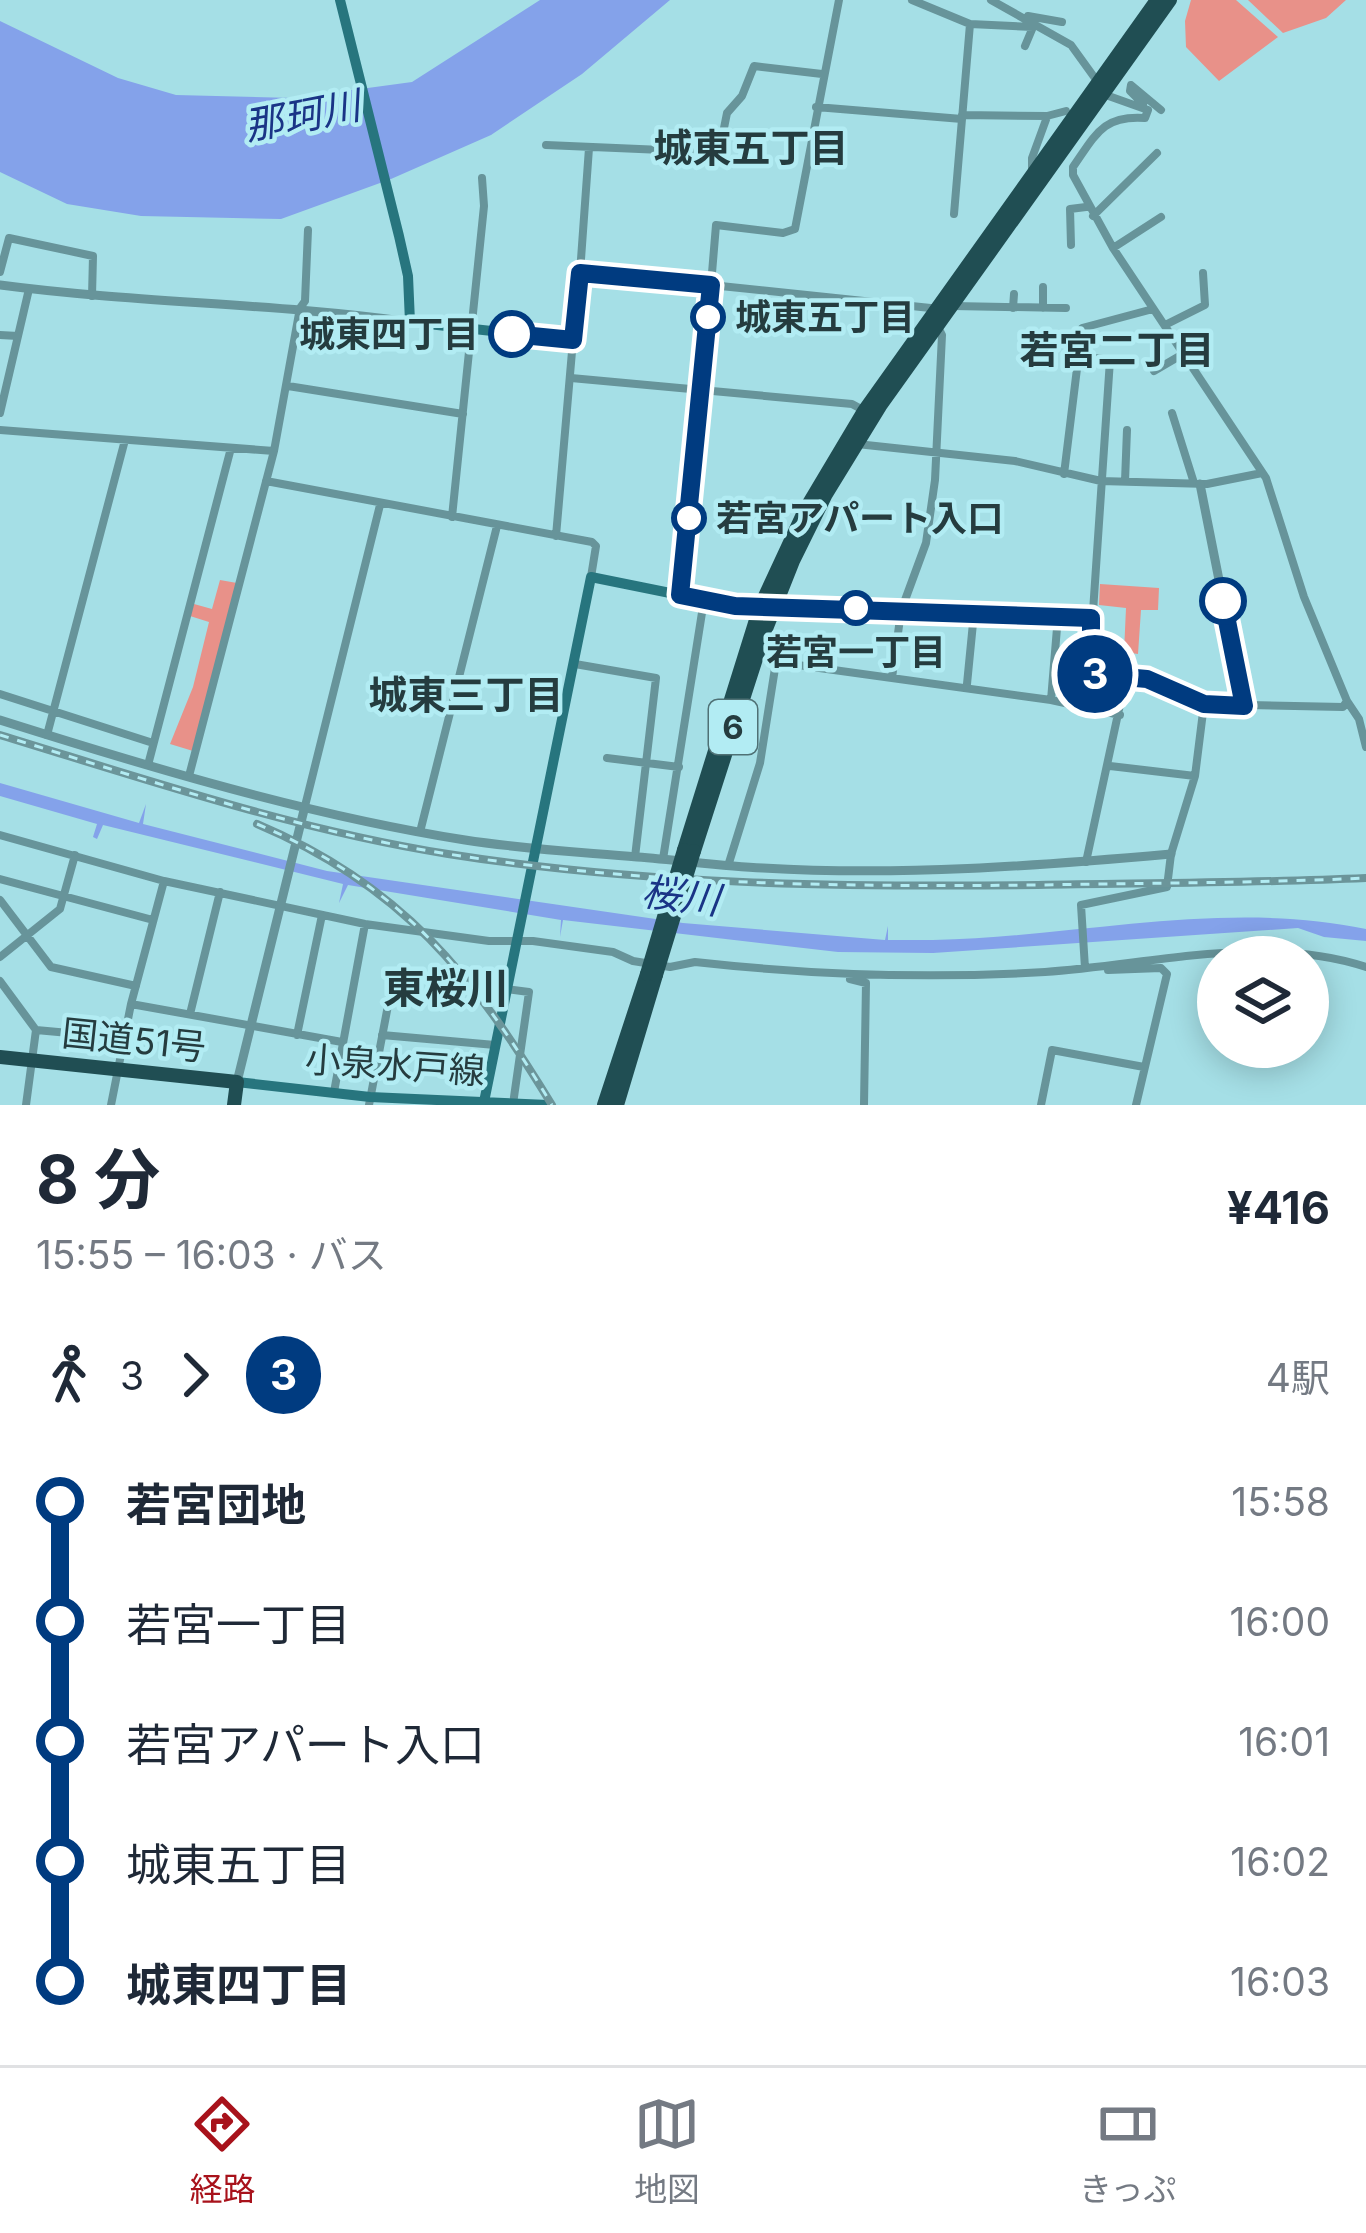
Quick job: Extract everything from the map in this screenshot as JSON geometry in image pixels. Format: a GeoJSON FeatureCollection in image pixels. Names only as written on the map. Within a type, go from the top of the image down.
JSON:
{"type":"FeatureCollection","features":[{"type":"Feature","properties":{"kind":"highway","name":"6"},"geometry":{"type":"LineString","coordinates":[[1114,70],[1157,0]]}},
{"type":"Feature","properties":{"kind":"highway","name":"6"},"geometry":{"type":"LineString","coordinates":[[768,606],[855,444],[1100,89],[1170,0]]}},
{"type":"Feature","properties":{"kind":"highway","name":"6"},"geometry":{"type":"LineString","coordinates":[[617,1105],[689,850],[768,606],[806,510],[864,410],[943,313],[1032,173],[1100,89]]}},
{"type":"Feature","properties":{"kind":"highway","name":"6"},"geometry":{"type":"LineString","coordinates":[[604,1105],[652,974]]}},
{"type":"Feature","properties":{"kind":"highway","name":"国道51号"},"geometry":{"type":"LineString","coordinates":[[0,1057],[237,1082],[234,1105]]}},
{"type":"Feature","properties":{"kind":"main road"},"geometry":{"type":"LineString","coordinates":[[340,0],[408,276],[410,322],[573,340],[580,273],[711,285],[680,595],[591,578],[484,1103]]}},
{"type":"Feature","properties":{"kind":"main road","name":"小泉水戸線"},"geometry":{"type":"LineString","coordinates":[[237,1082],[334,1092],[370,1101],[548,1105]]}},
{"type":"Feature","properties":{"kind":"street"},"geometry":{"type":"LineString","coordinates":[[839,0],[795,229],[782,233],[716,225],[711,285],[943,313],[1066,308]]}},
{"type":"Feature","properties":{"kind":"street"},"geometry":{"type":"LineString","coordinates":[[912,0],[970,24],[1035,25]]}},
{"type":"Feature","properties":{"kind":"street"},"geometry":{"type":"LineString","coordinates":[[991,0],[1025,16],[1062,22]]}},
{"type":"Feature","properties":{"kind":"street"},"geometry":{"type":"LineString","coordinates":[[1025,16],[1071,45],[1100,89],[1148,110]]}},
{"type":"Feature","properties":{"kind":"street"},"geometry":{"type":"LineString","coordinates":[[954,214],[970,24]]}},
{"type":"Feature","properties":{"kind":"street"},"geometry":{"type":"LineString","coordinates":[[1025,46],[1035,25]]}},
{"type":"Feature","properties":{"kind":"street"},"geometry":{"type":"LineString","coordinates":[[546,145],[709,152],[722,144],[727,113],[742,96],[754,66],[822,74]]}},
{"type":"Feature","properties":{"kind":"street"},"geometry":{"type":"LineString","coordinates":[[1148,110],[1130,92],[1131,85],[1161,110]]}},
{"type":"Feature","properties":{"kind":"street"},"geometry":{"type":"LineString","coordinates":[[816,106],[962,117],[1047,116],[1066,111]]}},
{"type":"Feature","properties":{"kind":"street"},"geometry":{"type":"LineString","coordinates":[[1100,116],[1143,118],[1148,110]]}},
{"type":"Feature","properties":{"kind":"street"},"geometry":{"type":"LineString","coordinates":[[1032,173],[1032,158],[1047,116]]}},
{"type":"Feature","properties":{"kind":"street"},"geometry":{"type":"LineString","coordinates":[[1112,120],[1073,167],[1090,211],[1269,484],[1309,609],[1359,719],[1366,747]]}},
{"type":"Feature","properties":{"kind":"street"},"geometry":{"type":"LineString","coordinates":[[580,273],[589,148]]}},
{"type":"Feature","properties":{"kind":"street"},"geometry":{"type":"LineString","coordinates":[[1071,245],[1070,209],[1090,211],[1157,153]]}},
{"type":"Feature","properties":{"kind":"street"},"geometry":{"type":"LineString","coordinates":[[452,517],[484,206],[482,178]]}},
{"type":"Feature","properties":{"kind":"street"},"geometry":{"type":"LineString","coordinates":[[1113,248],[1161,217]]}},
{"type":"Feature","properties":{"kind":"street"},"geometry":{"type":"LineString","coordinates":[[190,776],[274,451],[304,302],[308,230]]}},
{"type":"Feature","properties":{"kind":"street"},"geometry":{"type":"LineString","coordinates":[[0,272],[9,238],[93,256],[92,296]]}},
{"type":"Feature","properties":{"kind":"street"},"geometry":{"type":"LineString","coordinates":[[1165,326],[1204,305],[1203,273]]}},
{"type":"Feature","properties":{"kind":"street"},"geometry":{"type":"LineString","coordinates":[[0,285],[92,296],[300,308],[410,322]]}},
{"type":"Feature","properties":{"kind":"street"},"geometry":{"type":"LineString","coordinates":[[1042,287],[1043,308]]}},
{"type":"Feature","properties":{"kind":"street"},"geometry":{"type":"LineString","coordinates":[[0,412],[28,289]]}},
{"type":"Feature","properties":{"kind":"street"},"geometry":{"type":"LineString","coordinates":[[1013,308],[1014,294]]}},
{"type":"Feature","properties":{"kind":"street"},"geometry":{"type":"LineString","coordinates":[[1064,474],[1082,328],[1154,309]]}},
{"type":"Feature","properties":{"kind":"street"},"geometry":{"type":"LineString","coordinates":[[892,678],[902,610],[926,543],[943,313]]}},
{"type":"Feature","properties":{"kind":"street"},"geometry":{"type":"LineString","coordinates":[[0,335],[18,337]]}},
{"type":"Feature","properties":{"kind":"street"},"geometry":{"type":"LineString","coordinates":[[556,536],[573,340]]}},
{"type":"Feature","properties":{"kind":"street"},"geometry":{"type":"LineString","coordinates":[[1154,371],[1183,354]]}},
{"type":"Feature","properties":{"kind":"street"},"geometry":{"type":"LineString","coordinates":[[1080,356],[1110,360],[1089,671],[1147,679],[1204,704],[1343,707],[1347,701]]}},
{"type":"Feature","properties":{"kind":"street"},"geometry":{"type":"LineString","coordinates":[[571,378],[852,404],[864,410]]}},
{"type":"Feature","properties":{"kind":"street"},"geometry":{"type":"LineString","coordinates":[[288,386],[463,414]]}},
{"type":"Feature","properties":{"kind":"street"},"geometry":{"type":"LineString","coordinates":[[1172,413],[1197,483],[1244,706]]}},
{"type":"Feature","properties":{"kind":"street"},"geometry":{"type":"LineString","coordinates":[[0,430],[274,451]]}},
{"type":"Feature","properties":{"kind":"street"},"geometry":{"type":"LineString","coordinates":[[1125,481],[1127,430]]}},
{"type":"Feature","properties":{"kind":"street"},"geometry":{"type":"LineString","coordinates":[[47,735],[125,440]]}},
{"type":"Feature","properties":{"kind":"street"},"geometry":{"type":"LineString","coordinates":[[855,444],[1015,461],[1101,481],[1197,483],[1262,473]]}},
{"type":"Feature","properties":{"kind":"street"},"geometry":{"type":"LineString","coordinates":[[148,765],[231,448]]}},
{"type":"Feature","properties":{"kind":"street"},"geometry":{"type":"LineString","coordinates":[[266,482],[596,546],[591,578]]}},
{"type":"Feature","properties":{"kind":"street"},"geometry":{"type":"LineString","coordinates":[[237,1082],[380,505]]}},
{"type":"Feature","properties":{"kind":"street"},"geometry":{"type":"LineString","coordinates":[[420,832],[497,526]]}},
{"type":"Feature","properties":{"kind":"street"},"geometry":{"type":"LineString","coordinates":[[680,595],[768,606],[1091,618]]}},
{"type":"Feature","properties":{"kind":"street"},"geometry":{"type":"LineString","coordinates":[[663,859],[704,600]]}},
{"type":"Feature","properties":{"kind":"street"},"geometry":{"type":"LineString","coordinates":[[967,684],[974,613]]}},
{"type":"Feature","properties":{"kind":"street"},"geometry":{"type":"LineString","coordinates":[[1051,700],[1058,616]]}},
{"type":"Feature","properties":{"kind":"street"},"geometry":{"type":"LineString","coordinates":[[728,866],[760,763],[776,662],[1051,700],[1120,715]]}},
{"type":"Feature","properties":{"kind":"street"},"geometry":{"type":"LineString","coordinates":[[575,664],[656,678],[635,856]]}},
{"type":"Feature","properties":{"kind":"street"},"geometry":{"type":"LineString","coordinates":[[1086,862],[1126,677]]}},
{"type":"Feature","properties":{"kind":"street"},"geometry":{"type":"LineString","coordinates":[[0,694],[154,743]]}},
{"type":"Feature","properties":{"kind":"street"},"geometry":{"type":"LineString","coordinates":[[1088,967],[1084,902],[1164,890],[1171,875],[1171,854],[1195,776],[1204,704]]}},
{"type":"Feature","properties":{"kind":"street"},"geometry":{"type":"LineString","coordinates":[[0,720],[305,806],[420,832],[537,850],[728,866],[880,871],[1171,854]]}},
{"type":"Feature","properties":{"kind":"street"},"geometry":{"type":"LineString","coordinates":[[607,758],[679,767]]}},
{"type":"Feature","properties":{"kind":"street"},"geometry":{"type":"LineString","coordinates":[[1110,766],[1195,776]]}},
{"type":"Feature","properties":{"kind":"street"},"geometry":{"type":"LineString","coordinates":[[0,835],[164,880],[280,900],[365,925],[489,941],[517,938],[613,952],[633,961],[670,967],[694,962],[923,977],[1269,952],[1318,955],[1366,967]]}},
{"type":"Feature","properties":{"kind":"street"},"geometry":{"type":"LineString","coordinates":[[0,957],[57,913],[75,855]]}},
{"type":"Feature","properties":{"kind":"street"},"geometry":{"type":"LineString","coordinates":[[0,879],[153,920]]}},
{"type":"Feature","properties":{"kind":"street"},"geometry":{"type":"LineString","coordinates":[[111,1105],[131,1004],[164,880]]}},
{"type":"Feature","properties":{"kind":"street"},"geometry":{"type":"LineString","coordinates":[[190,1014],[220,892]]}},
{"type":"Feature","properties":{"kind":"street"},"geometry":{"type":"LineString","coordinates":[[0,900],[51,967],[136,986]]}},
{"type":"Feature","properties":{"kind":"street"},"geometry":{"type":"LineString","coordinates":[[297,1035],[322,915]]}},
{"type":"Feature","properties":{"kind":"street"},"geometry":{"type":"LineString","coordinates":[[334,1092],[365,925]]}},
{"type":"Feature","properties":{"kind":"street"},"geometry":{"type":"LineString","coordinates":[[1088,967],[1166,970],[1136,1105]]}},
{"type":"Feature","properties":{"kind":"street"},"geometry":{"type":"LineString","coordinates":[[370,1101],[394,974],[529,992],[513,1104]]}},
{"type":"Feature","properties":{"kind":"street"},"geometry":{"type":"LineString","coordinates":[[837,974],[866,983],[868,988],[865,1105]]}},
{"type":"Feature","properties":{"kind":"street"},"geometry":{"type":"LineString","coordinates":[[0,981],[36,1030],[26,1105]]}},
{"type":"Feature","properties":{"kind":"street"},"geometry":{"type":"LineString","coordinates":[[131,1004],[342,1042]]}},
{"type":"Feature","properties":{"kind":"street"},"geometry":{"type":"LineString","coordinates":[[36,1030],[124,1038]]}},
{"type":"Feature","properties":{"kind":"street"},"geometry":{"type":"LineString","coordinates":[[382,1034],[495,1046]]}},
{"type":"Feature","properties":{"kind":"street"},"geometry":{"type":"LineString","coordinates":[[1041,1105],[1052,1050],[1144,1066]]}},
{"type":"Feature","properties":{"kind":"shaded area"},"geometry":{"type":"Polygon","coordinates":[[[1191,0],[1236,0],[1278,37],[1219,81],[1186,47],[1185,21],[1191,0]]]}},
{"type":"Feature","properties":{"kind":"shaded area"},"geometry":{"type":"Polygon","coordinates":[[[1248,0],[1346,0],[1326,18],[1283,33],[1248,0]]]}},
{"type":"Feature","properties":{"kind":"shaded area"},"geometry":{"type":"Polygon","coordinates":[[[220,580],[237,583],[193,751],[170,744],[193,687],[209,622],[190,616],[194,604],[212,609],[220,580]]]}},
{"type":"Feature","properties":{"kind":"shaded area"},"geometry":{"type":"Polygon","coordinates":[[[1100,584],[1159,588],[1158,610],[1141,610],[1138,654],[1124,652],[1126,608],[1099,605],[1100,584]]]}},
{"type":"Feature","properties":{"kind":"water","name":"那珂川"},"geometry":{"type":"Polygon","coordinates":[[[540,0],[670,0],[582,74],[491,135],[391,179],[281,219],[141,216],[67,204],[0,172],[0,21],[118,78],[176,95],[294,98],[412,82],[540,0]]]}},
{"type":"Feature","properties":{"kind":"water"},"geometry":{"type":"Polygon","coordinates":[[[0,783],[139,823],[146,804],[143,824],[327,871],[683,923],[885,940],[888,926],[888,940],[933,940],[1259,918],[1366,929],[1366,941],[1298,928],[933,953],[838,952],[563,920],[560,937],[561,920],[348,885],[339,903],[343,884],[103,825],[97,839],[93,837],[97,824],[0,796],[0,783]]]}},
{"type":"Feature","properties":{"kind":"railway"},"geometry":{"type":"LineString","coordinates":[[0,735],[335,832],[448,854],[595,872],[890,885],[1366,878]]}},
{"type":"Feature","properties":{"kind":"railway"},"geometry":{"type":"LineString","coordinates":[[257,824],[353,875],[429,939],[493,1015],[552,1105]]}},
{"type":"Feature","properties":{"kind":"bus line","name":"3"},"geometry":{"type":"LineString","coordinates":[[512,334],[573,340],[580,273],[711,285],[680,595],[735,606],[1091,618],[1091,674],[1147,679],[1204,704],[1244,706],[1223,601]]}},
{"type":"Feature","properties":{"kind":"place","name":"城東五丁目"},"geometry":{"type":"Point","coordinates":[708,317]}},
{"type":"Feature","properties":{"kind":"place","name":"城東四丁目"},"geometry":{"type":"Point","coordinates":[512,334]}},
{"type":"Feature","properties":{"kind":"place","name":"若宮アパート入口"},"geometry":{"type":"Point","coordinates":[689,518]}},
{"type":"Feature","properties":{"kind":"place","name":"若宮一丁目"},"geometry":{"type":"Point","coordinates":[856,608]}},
{"type":"Feature","properties":{"kind":"district","name":"城東五丁目"},"geometry":{"type":"Point","coordinates":[751,147]}},
{"type":"Feature","properties":{"kind":"district","name":"若宮二丁目"},"geometry":{"type":"Point","coordinates":[1117,349]}},
{"type":"Feature","properties":{"kind":"district","name":"城東三丁目"},"geometry":{"type":"Point","coordinates":[466,694]}},
{"type":"Feature","properties":{"kind":"district","name":"東桜川"},"geometry":{"type":"Point","coordinates":[446,987]}},
{"type":"Feature","properties":{"kind":"water label","name":"桜川"},"geometry":{"type":"Point","coordinates":[681,895]}}]}
